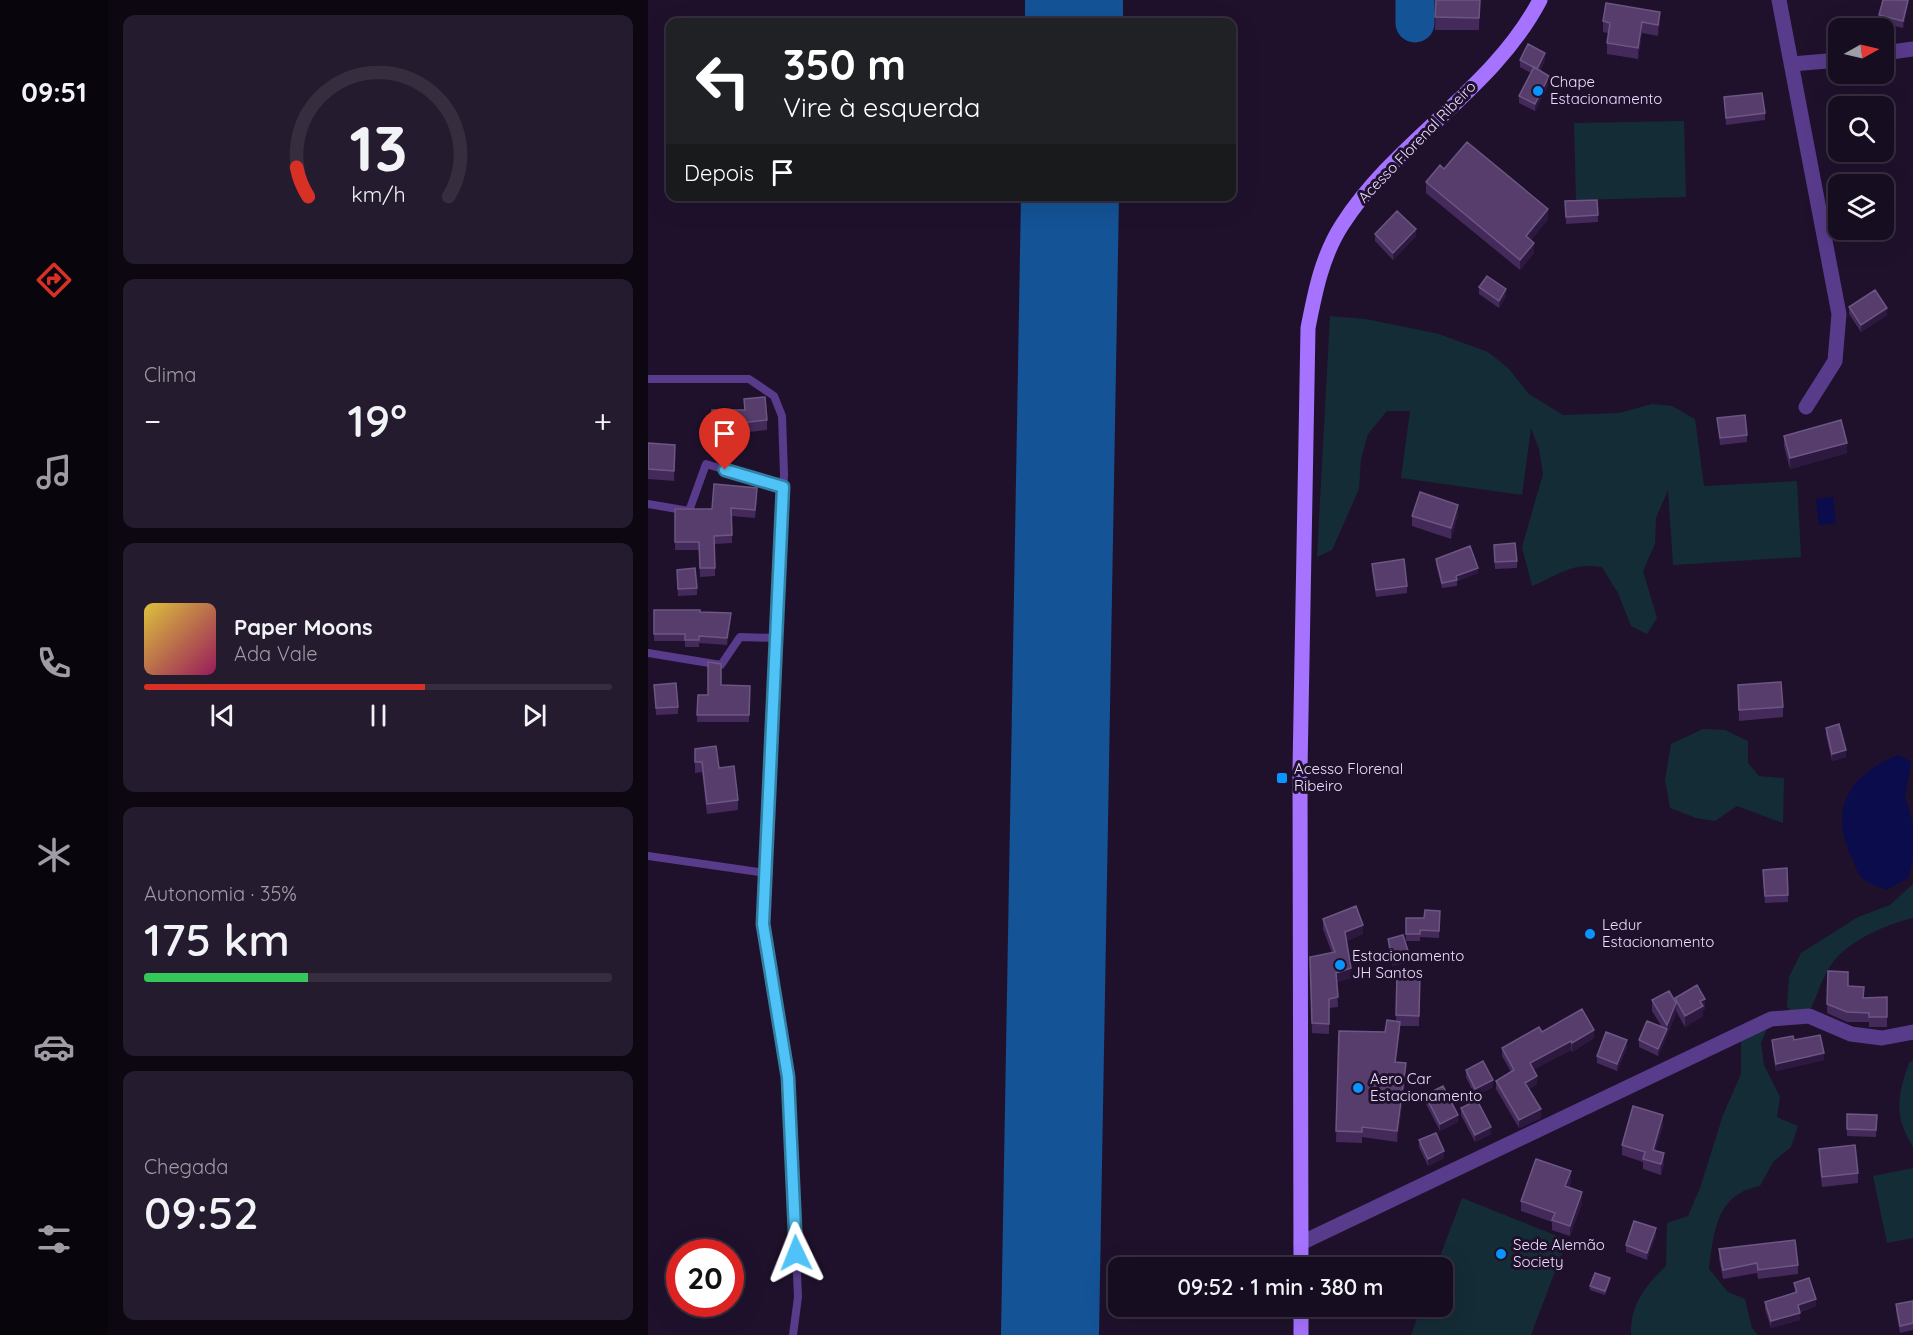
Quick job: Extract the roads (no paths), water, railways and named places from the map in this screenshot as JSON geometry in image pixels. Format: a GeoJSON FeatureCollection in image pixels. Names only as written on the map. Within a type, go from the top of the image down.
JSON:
{"type":"FeatureCollection","features":[{"type":"Feature","properties":{"kind":"street","name":"Acesso Florenal Ribeiro"},"geometry":{"type":"LineString","coordinates":[[1301,1257],[1300,770],[1308,328],[1312,306],[1319,272],[1341,226],[1354,208],[1375,182],[1505,52],[1540,0]]}},
{"type":"Feature","properties":{"kind":"street"},"geometry":{"type":"LineString","coordinates":[[1779,0],[1839,314],[1834,361],[1806,408]]}},
{"type":"Feature","properties":{"kind":"street"},"geometry":{"type":"LineString","coordinates":[[1894,52],[1913,49]]}},
{"type":"Feature","properties":{"kind":"street"},"geometry":{"type":"LineString","coordinates":[[1792,64],[1828,61]]}},
{"type":"Feature","properties":{"kind":"street"},"geometry":{"type":"LineString","coordinates":[[1301,1243],[1771,1019],[1809,1016],[1851,1034],[1882,1038],[1913,1032]]}},
{"type":"Feature","properties":{"kind":"street"},"geometry":{"type":"LineString","coordinates":[[1301,1317],[1301,1335]]}},
{"type":"Feature","properties":{"kind":"lane"},"geometry":{"type":"LineString","coordinates":[[648,379],[749,379],[774,396],[782,416],[783,487],[763,924],[788,1077],[798,1297],[793,1335]]}},
{"type":"Feature","properties":{"kind":"lane"},"geometry":{"type":"LineString","coordinates":[[648,504],[689,511],[706,464],[783,487]]}},
{"type":"Feature","properties":{"kind":"lane"},"geometry":{"type":"LineString","coordinates":[[648,653],[721,665],[740,637],[777,638]]}},
{"type":"Feature","properties":{"kind":"lane"},"geometry":{"type":"LineString","coordinates":[[648,856],[766,873]]}},
{"type":"Feature","properties":{"kind":"place","name":"Chape Estacionamento"},"geometry":{"type":"Point","coordinates":[1538,91]}},
{"type":"Feature","properties":{"kind":"place","name":"Acesso Florenal Ribeiro"},"geometry":{"type":"Point","coordinates":[1282,778]}},
{"type":"Feature","properties":{"kind":"place","name":"Ledur Estacionamento"},"geometry":{"type":"Point","coordinates":[1590,934]}},
{"type":"Feature","properties":{"kind":"place","name":"Estacionamento JH Santos"},"geometry":{"type":"Point","coordinates":[1340,965]}},
{"type":"Feature","properties":{"kind":"place","name":"Aero Car Estacionamento"},"geometry":{"type":"Point","coordinates":[1358,1088]}},
{"type":"Feature","properties":{"kind":"place","name":"Sede Alemão Society"},"geometry":{"type":"Point","coordinates":[1501,1254]}}]}
